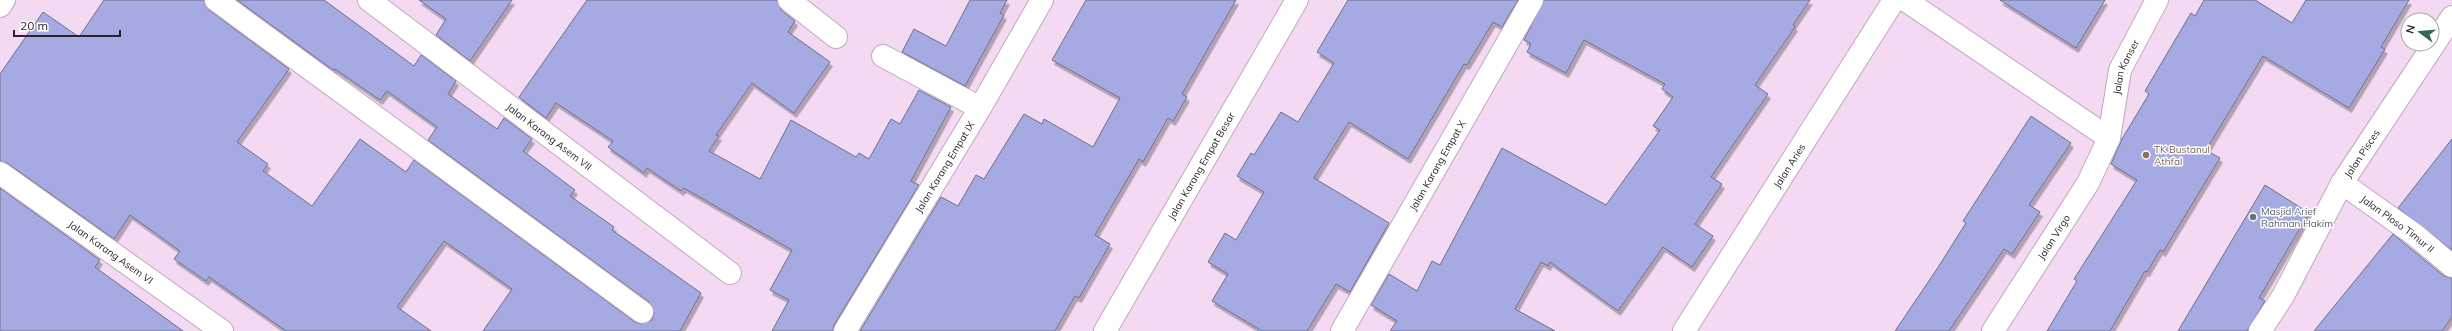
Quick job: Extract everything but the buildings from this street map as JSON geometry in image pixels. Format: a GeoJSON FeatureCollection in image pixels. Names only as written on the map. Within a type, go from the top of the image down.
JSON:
{"type":"FeatureCollection","features":[{"type":"Feature","properties":{"kind":"street"},"geometry":{"type":"LineString","coordinates":[[0,6],[4,0]]}},
{"type":"Feature","properties":{"kind":"street"},"geometry":{"type":"LineString","coordinates":[[216,0],[642,312]]}},
{"type":"Feature","properties":{"kind":"street","name":"Jalan Karang Asem VII"},"geometry":{"type":"LineString","coordinates":[[370,0],[730,273]]}},
{"type":"Feature","properties":{"kind":"street"},"geometry":{"type":"LineString","coordinates":[[789,0],[836,37]]}},
{"type":"Feature","properties":{"kind":"street","name":"Jalan Karang Empat IX"},"geometry":{"type":"LineString","coordinates":[[844,331],[980,108],[1042,0]]}},
{"type":"Feature","properties":{"kind":"street","name":"Jalan Karang Empat Besar"},"geometry":{"type":"LineString","coordinates":[[1105,331],[1296,0]]}},
{"type":"Feature","properties":{"kind":"street","name":"Jalan Karang Empat X"},"geometry":{"type":"LineString","coordinates":[[1342,331],[1532,0]]}},
{"type":"Feature","properties":{"kind":"street","name":"Jalan Aries"},"geometry":{"type":"LineString","coordinates":[[1684,331],[1894,0]]}},
{"type":"Feature","properties":{"kind":"street"},"geometry":{"type":"LineString","coordinates":[[1905,0],[2109,138]]}},
{"type":"Feature","properties":{"kind":"street","name":"Jalan Kanser"},"geometry":{"type":"LineString","coordinates":[[2109,138],[2120,70],[2157,0]]}},
{"type":"Feature","properties":{"kind":"street","name":"Jalan Pisces"},"geometry":{"type":"LineString","coordinates":[[2260,331],[2283,296],[2342,183],[2452,18]]}},
{"type":"Feature","properties":{"kind":"street"},"geometry":{"type":"LineString","coordinates":[[883,56],[980,108]]}},
{"type":"Feature","properties":{"kind":"street","name":"Jalan Virgo"},"geometry":{"type":"LineString","coordinates":[[1992,331],[2088,183],[2109,138]]}},
{"type":"Feature","properties":{"kind":"street","name":"Jalan Karang Asem VI"},"geometry":{"type":"LineString","coordinates":[[0,173],[222,331]]}},
{"type":"Feature","properties":{"kind":"street","name":"Jalan Ploso Timur II"},"geometry":{"type":"LineString","coordinates":[[2342,183],[2415,235],[2452,266]]}},
{"type":"Feature","properties":{"kind":"place","name":"TK Bustanul Athfal"},"geometry":{"type":"Point","coordinates":[2146,155]}},
{"type":"Feature","properties":{"kind":"place","name":"Masjid Arief Rahman Hakim"},"geometry":{"type":"Point","coordinates":[2253,217]}}]}
